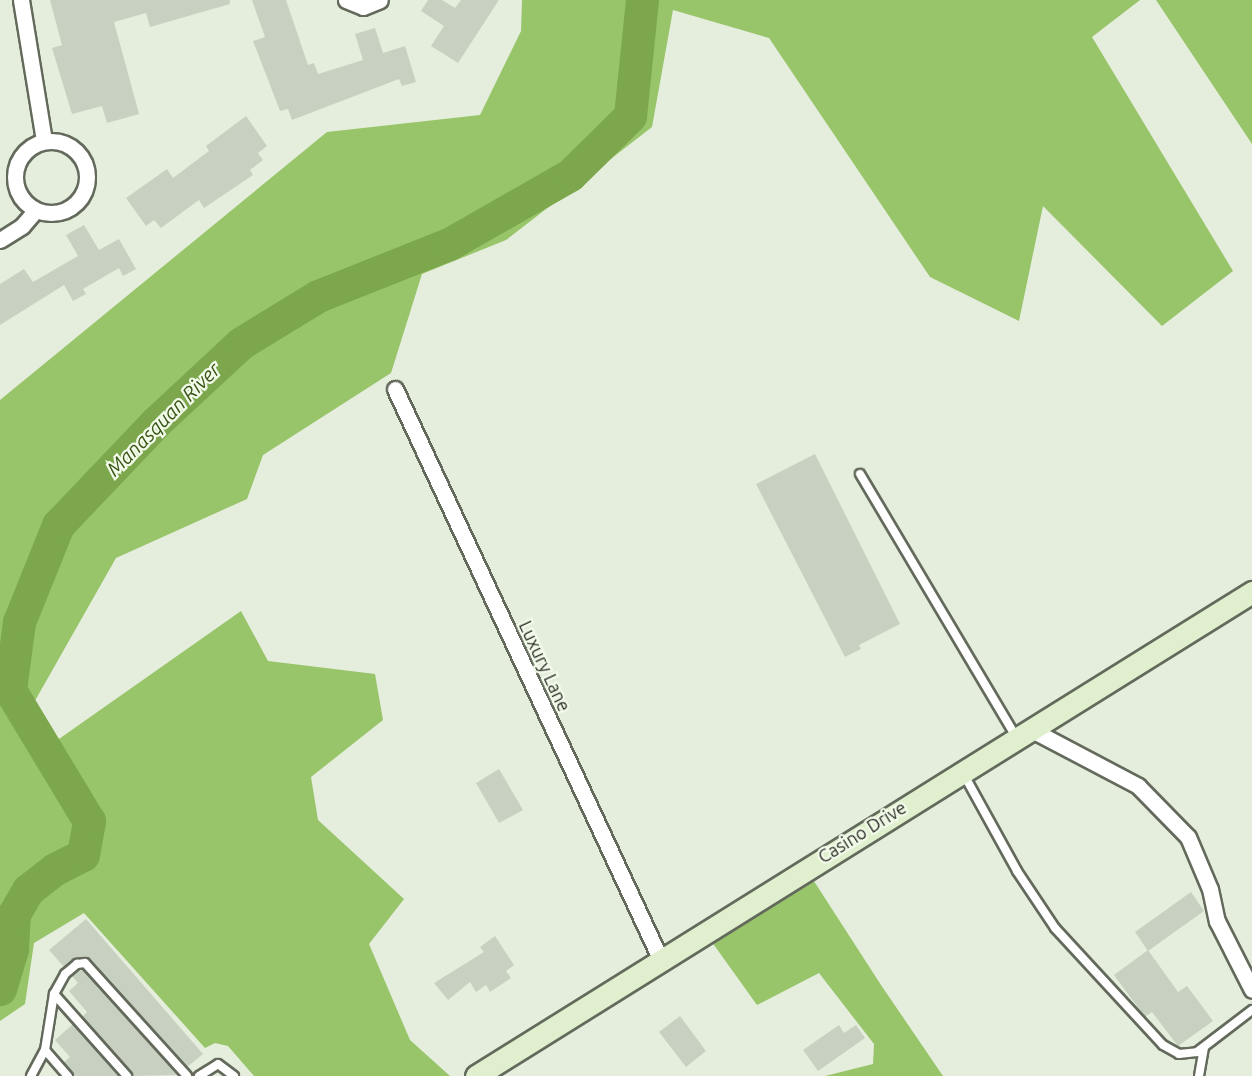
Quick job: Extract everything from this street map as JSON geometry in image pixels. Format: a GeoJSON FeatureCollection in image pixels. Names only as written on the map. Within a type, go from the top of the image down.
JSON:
{"type":"FeatureCollection","features":[{"type":"Feature","properties":{"kind":"street"},"geometry":{"type":"LineString","coordinates":[[21,0],[44,140]]}},
{"type":"Feature","properties":{"kind":"street"},"geometry":{"type":"LineString","coordinates":[[346,0],[363,7],[380,0]]}},
{"type":"Feature","properties":{"kind":"street"},"geometry":{"type":"LineString","coordinates":[[0,240],[22,226],[35,211],[67,209],[82,196],[86,184],[83,162],[75,151],[64,144],[44,140],[23,154],[15,177],[21,197],[35,211]]}},
{"type":"Feature","properties":{"kind":"street","name":"Luxury Lane"},"geometry":{"type":"LineString","coordinates":[[395,389],[660,958]]}},
{"type":"Feature","properties":{"kind":"street","name":"Casino Drive"},"geometry":{"type":"LineString","coordinates":[[476,1076],[660,958],[1252,592]]}},
{"type":"Feature","properties":{"kind":"street"},"geometry":{"type":"LineString","coordinates":[[1024,734],[1138,786],[1188,837],[1210,889],[1217,921],[1252,990]]}},
{"type":"Feature","properties":{"kind":"lane"},"geometry":{"type":"LineString","coordinates":[[860,474],[1024,734]]}},
{"type":"Feature","properties":{"kind":"lane"},"geometry":{"type":"LineString","coordinates":[[962,771],[1017,872],[1055,928],[1162,1045],[1179,1054],[1204,1048],[1252,1010]]}},
{"type":"Feature","properties":{"kind":"lane"},"geometry":{"type":"LineString","coordinates":[[31,1076],[45,1050],[54,994],[65,974],[77,964],[85,963],[187,1076]]}},
{"type":"Feature","properties":{"kind":"lane"},"geometry":{"type":"LineString","coordinates":[[54,994],[127,1076]]}},
{"type":"Feature","properties":{"kind":"lane"},"geometry":{"type":"LineString","coordinates":[[1199,1076],[1204,1048]]}},
{"type":"Feature","properties":{"kind":"lane"},"geometry":{"type":"LineString","coordinates":[[45,1050],[68,1076]]}},
{"type":"Feature","properties":{"kind":"lane"},"geometry":{"type":"LineString","coordinates":[[200,1076],[218,1064],[234,1076]]}},
{"type":"Feature","properties":{"kind":"green space"},"geometry":{"type":"Polygon","coordinates":[[[522,0],[1140,0],[1092,37],[1233,271],[1162,326],[1043,206],[1019,321],[930,277],[769,38],[673,10],[652,127],[506,240],[422,274],[391,373],[263,455],[247,499],[116,558],[32,706],[39,753],[241,611],[268,661],[375,674],[383,720],[311,777],[318,820],[404,899],[369,944],[410,1040],[450,1076],[254,1076],[228,1046],[215,1043],[205,1048],[84,913],[34,943],[25,1004],[0,1021],[0,400],[327,132],[480,115],[521,31],[522,0]]]}},
{"type":"Feature","properties":{"kind":"green space"},"geometry":{"type":"Polygon","coordinates":[[[1156,0],[1252,0],[1252,144],[1156,0]]]}},
{"type":"Feature","properties":{"kind":"green space"},"geometry":{"type":"Polygon","coordinates":[[[810,875],[943,1076],[825,1076],[873,1064],[874,1044],[819,973],[757,1005],[709,938],[810,875]]]}},
{"type":"Feature","properties":{"kind":"building"},"geometry":{"type":"Polygon","coordinates":[[[50,0],[230,0],[230,4],[150,27],[146,13],[114,22],[139,114],[107,123],[102,106],[72,114],[52,48],[62,45],[50,0]]]}},
{"type":"Feature","properties":{"kind":"building"},"geometry":{"type":"Polygon","coordinates":[[[252,0],[286,0],[308,65],[314,63],[318,74],[363,60],[355,34],[375,28],[383,53],[405,46],[416,82],[402,86],[399,79],[292,120],[288,109],[280,111],[253,41],[265,37],[252,0]]]}},
{"type":"Feature","properties":{"kind":"building"},"geometry":{"type":"Polygon","coordinates":[[[428,0],[442,0],[455,8],[461,0],[499,0],[458,63],[431,46],[444,26],[421,11],[428,0]]]}},
{"type":"Feature","properties":{"kind":"building"},"geometry":{"type":"Polygon","coordinates":[[[246,116],[267,146],[258,153],[263,160],[250,170],[253,175],[204,208],[199,200],[161,228],[154,220],[146,226],[126,198],[167,169],[173,178],[209,151],[206,146],[246,116]]]}},
{"type":"Feature","properties":{"kind":"building"},"geometry":{"type":"Polygon","coordinates":[[[84,225],[99,250],[119,239],[136,269],[123,276],[119,268],[83,289],[86,294],[73,301],[64,285],[0,325],[0,284],[24,269],[33,282],[78,256],[66,235],[84,225]]]}},
{"type":"Feature","properties":{"kind":"building"},"geometry":{"type":"Polygon","coordinates":[[[815,454],[900,624],[859,645],[861,649],[845,657],[756,484],[815,454]]]}},
{"type":"Feature","properties":{"kind":"building"},"geometry":{"type":"Polygon","coordinates":[[[499,769],[523,810],[499,823],[476,783],[499,769]]]}},
{"type":"Feature","properties":{"kind":"building"},"geometry":{"type":"Polygon","coordinates":[[[1191,892],[1204,911],[1148,951],[1135,932],[1191,892]]]}},
{"type":"Feature","properties":{"kind":"building"},"geometry":{"type":"Polygon","coordinates":[[[86,919],[203,1054],[187,1067],[89,959],[76,958],[64,967],[49,950],[86,919]]]}},
{"type":"Feature","properties":{"kind":"building"},"geometry":{"type":"Polygon","coordinates":[[[495,936],[514,965],[506,971],[511,978],[490,992],[486,985],[476,992],[470,982],[448,1000],[434,983],[484,952],[480,947],[495,936]]]}},
{"type":"Feature","properties":{"kind":"building"},"geometry":{"type":"Polygon","coordinates":[[[1148,950],[1178,992],[1187,986],[1213,1021],[1178,1046],[1152,1012],[1145,1017],[1114,975],[1148,950]]]}},
{"type":"Feature","properties":{"kind":"building"},"geometry":{"type":"Polygon","coordinates":[[[83,969],[178,1075],[133,1076],[82,1017],[87,1012],[69,991],[78,983],[72,976],[83,969]]]}},
{"type":"Feature","properties":{"kind":"building"},"geometry":{"type":"Polygon","coordinates":[[[680,1016],[706,1051],[686,1067],[659,1032],[680,1016]]]}},
{"type":"Feature","properties":{"kind":"building"},"geometry":{"type":"Polygon","coordinates":[[[73,1024],[119,1076],[74,1076],[64,1062],[70,1057],[55,1040],[73,1024]]]}},
{"type":"Feature","properties":{"kind":"building"},"geometry":{"type":"Polygon","coordinates":[[[839,1025],[844,1033],[856,1025],[865,1038],[818,1071],[803,1050],[839,1025]]]}},
{"type":"Feature","properties":{"kind":"waterway","name":"Manasquan River"},"geometry":{"type":"LineString","coordinates":[[0,989],[12,949],[14,914],[28,890],[55,869],[83,855],[89,821],[10,690],[19,622],[58,525],[155,423],[241,343],[318,296],[449,244],[570,175],[630,116],[642,0]]}}]}
